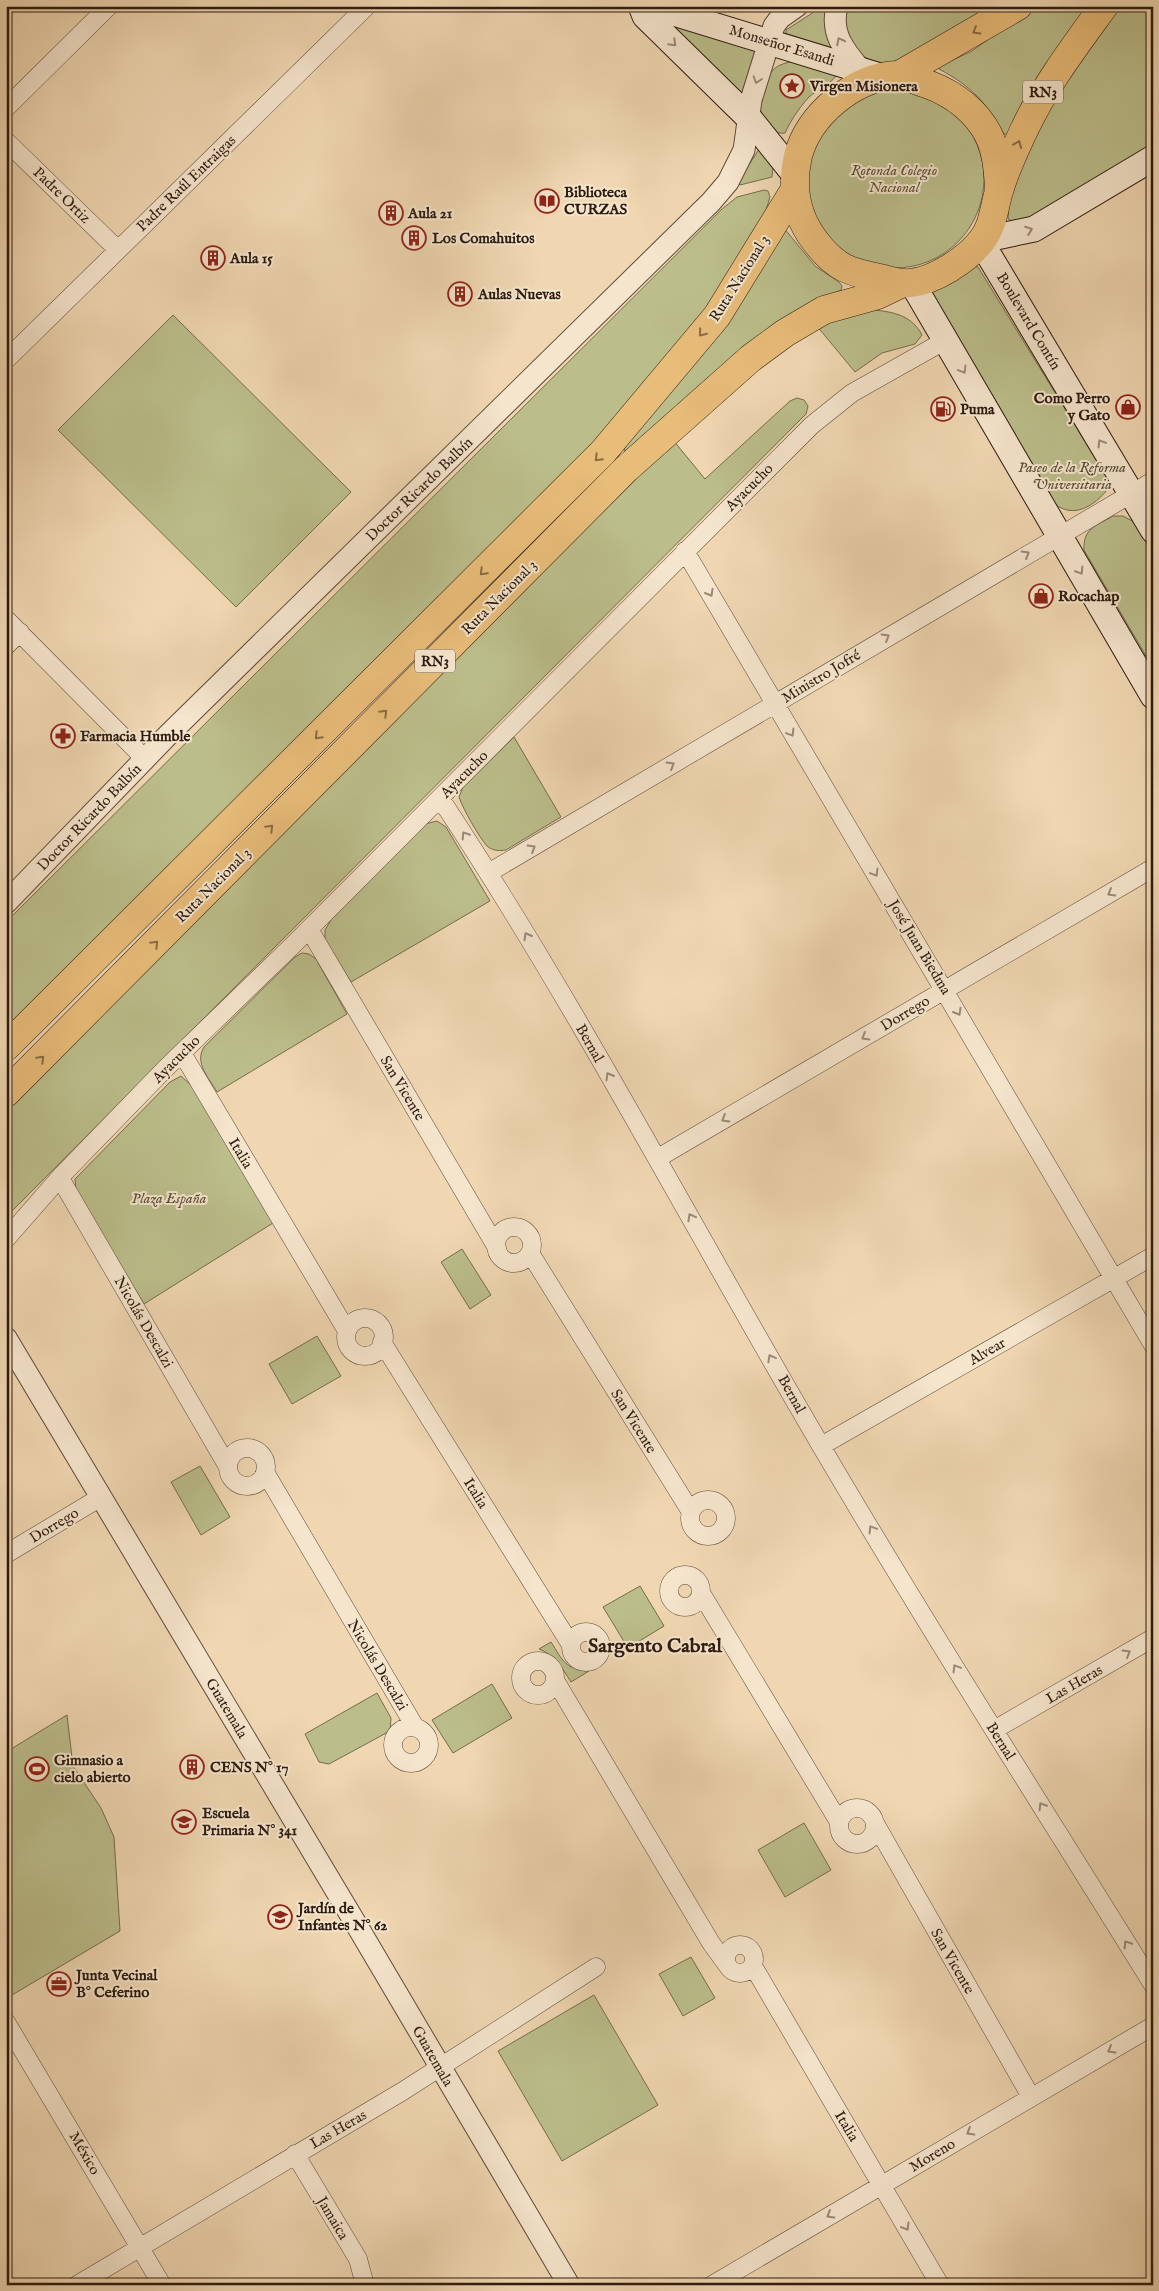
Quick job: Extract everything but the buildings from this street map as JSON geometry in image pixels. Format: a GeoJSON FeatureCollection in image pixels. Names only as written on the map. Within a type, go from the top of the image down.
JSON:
{"type":"FeatureCollection","features":[{"type":"Feature","properties":{"kind":"highway","name":"Ruta Nacional 3"},"geometry":{"type":"LineString","coordinates":[[6,1047],[603,452],[717,316],[794,182],[802,142],[819,114],[844,93],[1018,6]]}},
{"type":"Feature","properties":{"kind":"highway","name":"RN3"},"geometry":{"type":"LineString","coordinates":[[999,188],[1024,129],[1043,93],[1061,64],[1104,6]]}},
{"type":"Feature","properties":{"kind":"highway","name":"RN3"},"geometry":{"type":"LineString","coordinates":[[881,74],[937,87],[964,104],[984,128],[997,157],[999,188],[996,208],[981,241],[968,255],[944,272],[907,283]]}},
{"type":"Feature","properties":{"kind":"highway","name":"Ruta Nacional 3"},"geometry":{"type":"LineString","coordinates":[[794,182],[797,204],[808,232],[826,255],[851,272],[907,283]]}},
{"type":"Feature","properties":{"kind":"highway","name":"Ruta Nacional 3"},"geometry":{"type":"LineString","coordinates":[[6,1093],[626,469],[666,432],[751,358],[785,334],[824,310],[878,295],[907,283]]}},
{"type":"Feature","properties":{"kind":"main road"},"geometry":{"type":"LineString","coordinates":[[641,6],[646,16],[750,119],[794,182]]}},
{"type":"Feature","properties":{"kind":"main road","name":"Monseñor Esandi"},"geometry":{"type":"LineString","coordinates":[[651,6],[881,74]]}},
{"type":"Feature","properties":{"kind":"main road"},"geometry":{"type":"LineString","coordinates":[[981,241],[1034,229],[1153,158]]}},
{"type":"Feature","properties":{"kind":"main road","name":"Boulevard Contín"},"geometry":{"type":"LineString","coordinates":[[981,241],[1153,530]]}},
{"type":"Feature","properties":{"kind":"main road"},"geometry":{"type":"LineString","coordinates":[[907,283],[946,340],[1153,696]]}},
{"type":"Feature","properties":{"kind":"street"},"geometry":{"type":"LineString","coordinates":[[6,108],[109,6]]}},
{"type":"Feature","properties":{"kind":"street","name":"Padre Raúl Entraigas"},"geometry":{"type":"LineString","coordinates":[[6,360],[367,6]]}},
{"type":"Feature","properties":{"kind":"street"},"geometry":{"type":"LineString","coordinates":[[769,41],[774,26],[780,18],[797,6]]}},
{"type":"Feature","properties":{"kind":"street"},"geometry":{"type":"LineString","coordinates":[[837,6],[836,34],[847,54],[881,74]]}},
{"type":"Feature","properties":{"kind":"street","name":"Doctor Ricardo Balbín"},"geometry":{"type":"LineString","coordinates":[[6,903],[145,759],[711,202],[737,168],[744,150],[750,119],[751,100],[769,41]]}},
{"type":"Feature","properties":{"kind":"street","name":"Padre Ortiz"},"geometry":{"type":"LineString","coordinates":[[6,141],[118,250]]}},
{"type":"Feature","properties":{"kind":"street","name":"Ayacucho"},"geometry":{"type":"LineString","coordinates":[[6,1239],[60,1178],[182,1053],[440,798],[812,425],[852,393],[946,340]]}},
{"type":"Feature","properties":{"kind":"street","name":"Ministro Jofré"},"geometry":{"type":"LineString","coordinates":[[490,872],[1058,535],[1153,481]]}},
{"type":"Feature","properties":{"kind":"street","name":"José Juan Biedma"},"geometry":{"type":"LineString","coordinates":[[685,551],[1153,1344]]}},
{"type":"Feature","properties":{"kind":"street"},"geometry":{"type":"LineString","coordinates":[[6,619],[145,759]]}},
{"type":"Feature","properties":{"kind":"street"},"geometry":{"type":"LineString","coordinates":[[6,646],[20,632]]}},
{"type":"Feature","properties":{"kind":"street","name":"Bernal"},"geometry":{"type":"LineString","coordinates":[[440,798],[490,872],[658,1158],[821,1446],[1153,1986]]}},
{"type":"Feature","properties":{"kind":"street","name":"Dorrego"},"geometry":{"type":"LineString","coordinates":[[658,1158],[1153,868]]}},
{"type":"Feature","properties":{"kind":"street","name":"San Vicente"},"geometry":{"type":"LineString","coordinates":[[308,929],[500,1256],[510,1262],[522,1261],[530,1253],[532,1241],[530,1236],[521,1228],[515,1227],[504,1230],[500,1234],[497,1248]]}},
{"type":"Feature","properties":{"kind":"street","name":"Italia"},"geometry":{"type":"LineString","coordinates":[[182,1053],[347,1331],[347,1343],[350,1348],[360,1355],[372,1354],[382,1342]]}},
{"type":"Feature","properties":{"kind":"street","name":"Nicolás Descalzi"},"geometry":{"type":"LineString","coordinates":[[60,1178],[228,1467],[232,1479],[242,1486],[255,1484],[260,1481],[265,1472]]}},
{"type":"Feature","properties":{"kind":"street","name":"San Vicente"},"geometry":{"type":"LineString","coordinates":[[530,1253],[691,1512]]}},
{"type":"Feature","properties":{"kind":"street","name":"Alvear"},"geometry":{"type":"LineString","coordinates":[[821,1446],[1153,1256]]}},
{"type":"Feature","properties":{"kind":"street","name":"Italia"},"geometry":{"type":"LineString","coordinates":[[347,1331],[354,1321],[366,1318],[372,1320],[381,1328],[382,1342],[571,1645]]}},
{"type":"Feature","properties":{"kind":"street","name":"Guatemala"},"geometry":{"type":"LineString","coordinates":[[6,1338],[569,2285]]}},
{"type":"Feature","properties":{"kind":"street","name":"Nicolás Descalzi"},"geometry":{"type":"LineString","coordinates":[[228,1467],[232,1455],[242,1448],[254,1449],[264,1458],[265,1472],[415,1728]]}},
{"type":"Feature","properties":{"kind":"street","name":"Dorrego"},"geometry":{"type":"LineString","coordinates":[[6,1554],[101,1496]]}},
{"type":"Feature","properties":{"kind":"street"},"geometry":{"type":"LineString","coordinates":[[701,1593],[839,1822],[842,1836],[846,1840],[857,1844],[868,1840],[875,1831],[876,1825]]}},
{"type":"Feature","properties":{"kind":"street","name":"Las Heras"},"geometry":{"type":"LineString","coordinates":[[994,1730],[1153,1638]]}},
{"type":"Feature","properties":{"kind":"street"},"geometry":{"type":"LineString","coordinates":[[555,1680],[711,1943],[727,1965],[737,1974],[747,1972],[753,1966]]}},
{"type":"Feature","properties":{"kind":"street","name":"San Vicente"},"geometry":{"type":"LineString","coordinates":[[839,1822],[843,1814],[848,1810],[860,1808],[871,1814],[1031,2097]]}},
{"type":"Feature","properties":{"kind":"street","name":"Italia"},"geometry":{"type":"LineString","coordinates":[[727,1965],[728,1951],[735,1946],[744,1945],[754,1955],[753,1966],[940,2285]]}},
{"type":"Feature","properties":{"kind":"street","name":"Las Heras"},"geometry":{"type":"LineString","coordinates":[[77,2285],[440,2068],[596,1967]]}},
{"type":"Feature","properties":{"kind":"street","name":"México"},"geometry":{"type":"LineString","coordinates":[[6,2022],[162,2285]]}},
{"type":"Feature","properties":{"kind":"street","name":"Moreno"},"geometry":{"type":"LineString","coordinates":[[712,2285],[1153,2026]]}},
{"type":"Feature","properties":{"kind":"street","name":"Jamaica"},"geometry":{"type":"LineString","coordinates":[[296,2154],[358,2259],[366,2285]]}},
{"type":"Feature","properties":{"kind":"green space"},"geometry":{"type":"Polygon","coordinates":[[[823,6],[826,9],[835,50],[786,36],[786,30],[823,6]]]}},
{"type":"Feature","properties":{"kind":"green space"},"geometry":{"type":"Polygon","coordinates":[[[845,6],[999,6],[929,48],[900,60],[886,63],[867,59],[853,46],[844,27],[845,6]]]}},
{"type":"Feature","properties":{"kind":"green space"},"geometry":{"type":"Polygon","coordinates":[[[1035,6],[1094,6],[1008,134],[1004,134],[984,104],[970,89],[939,69],[940,66],[972,51],[1035,6]]]}},
{"type":"Feature","properties":{"kind":"green space"},"geometry":{"type":"Polygon","coordinates":[[[1117,6],[1153,6],[1153,150],[1035,220],[1014,222],[1008,219],[1014,184],[1052,95],[1117,6]]]}},
{"type":"Feature","properties":{"kind":"green space"},"geometry":{"type":"Polygon","coordinates":[[[660,17],[755,51],[744,91],[741,94],[660,17]]]}},
{"type":"Feature","properties":{"kind":"green space"},"geometry":{"type":"Polygon","coordinates":[[[794,61],[838,72],[829,83],[809,97],[785,133],[780,133],[768,126],[762,118],[761,100],[766,81],[772,71],[780,65],[794,61]]]}},
{"type":"Feature","properties":{"kind":"green space","name":"Rotonda Colegio Nacional"},"geometry":{"type":"Polygon","coordinates":[[[895,90],[929,97],[944,105],[958,116],[969,130],[977,145],[984,179],[977,213],[969,228],[958,242],[944,253],[929,261],[895,268],[861,261],[846,253],[832,242],[821,228],[813,213],[806,179],[813,145],[821,130],[832,116],[846,105],[861,97],[895,90]]]}},
{"type":"Feature","properties":{"kind":"green space"},"geometry":{"type":"Polygon","coordinates":[[[759,149],[773,166],[772,177],[740,185],[738,183],[740,179],[759,149]]]}},
{"type":"Feature","properties":{"kind":"green space"},"geometry":{"type":"Polygon","coordinates":[[[764,190],[768,191],[770,197],[764,217],[709,308],[604,436],[6,1032],[6,922],[722,209],[737,197],[764,190]]]}},
{"type":"Feature","properties":{"kind":"green space"},"geometry":{"type":"Polygon","coordinates":[[[784,228],[815,266],[839,282],[842,286],[841,290],[824,298],[630,449],[624,451],[625,445],[784,228]]]}},
{"type":"Feature","properties":{"kind":"green space","name":"Paseo de la Reforma Universitaria"},"geometry":{"type":"Polygon","coordinates":[[[973,266],[978,267],[1106,476],[1108,489],[1090,505],[1076,510],[1069,510],[1055,504],[931,293],[933,287],[955,280],[964,275],[973,266]]]}},
{"type":"Feature","properties":{"kind":"green space"},"geometry":{"type":"Polygon","coordinates":[[[874,310],[889,312],[908,319],[922,335],[915,344],[882,353],[855,372],[816,325],[874,310]]]}},
{"type":"Feature","properties":{"kind":"green space"},"geometry":{"type":"Polygon","coordinates":[[[173,315],[351,492],[236,607],[58,430],[173,315]]]}},
{"type":"Feature","properties":{"kind":"green space"},"geometry":{"type":"Polygon","coordinates":[[[797,398],[804,400],[808,406],[806,414],[6,1217],[6,1110],[673,440],[705,479],[790,401],[797,398]]]}},
{"type":"Feature","properties":{"kind":"green space"},"geometry":{"type":"Polygon","coordinates":[[[1113,516],[1123,516],[1134,522],[1153,554],[1153,668],[1084,550],[1084,543],[1088,532],[1096,525],[1113,516]]]}},
{"type":"Feature","properties":{"kind":"green space"},"geometry":{"type":"Polygon","coordinates":[[[514,737],[561,817],[506,850],[496,850],[489,848],[484,842],[459,797],[463,787],[514,737]]]}},
{"type":"Feature","properties":{"kind":"green space"},"geometry":{"type":"Polygon","coordinates":[[[437,821],[446,827],[490,901],[351,982],[325,940],[325,930],[331,920],[425,824],[437,821]]]}},
{"type":"Feature","properties":{"kind":"green space"},"geometry":{"type":"Polygon","coordinates":[[[302,953],[309,954],[316,959],[347,1014],[217,1092],[202,1065],[201,1053],[204,1047],[295,957],[302,953]]]}},
{"type":"Feature","properties":{"kind":"green space","name":"Plaza España"},"geometry":{"type":"Polygon","coordinates":[[[181,1076],[192,1086],[273,1223],[144,1304],[76,1191],[75,1179],[170,1082],[181,1076]]]}},
{"type":"Feature","properties":{"kind":"green space"},"geometry":{"type":"Polygon","coordinates":[[[462,1249],[491,1295],[470,1309],[441,1262],[462,1249]]]}},
{"type":"Feature","properties":{"kind":"green space"},"geometry":{"type":"Polygon","coordinates":[[[317,1336],[341,1376],[292,1404],[269,1364],[317,1336]]]}},
{"type":"Feature","properties":{"kind":"green space"},"geometry":{"type":"Polygon","coordinates":[[[200,1466],[230,1517],[201,1535],[171,1482],[200,1466]]]}},
{"type":"Feature","properties":{"kind":"green space"},"geometry":{"type":"Polygon","coordinates":[[[640,1586],[664,1626],[628,1648],[603,1607],[640,1586]]]}},
{"type":"Feature","properties":{"kind":"green space"},"geometry":{"type":"Polygon","coordinates":[[[551,1642],[566,1663],[575,1668],[589,1671],[571,1682],[554,1658],[539,1649],[551,1642]]]}},
{"type":"Feature","properties":{"kind":"green space"},"geometry":{"type":"Polygon","coordinates":[[[492,1684],[512,1718],[453,1753],[432,1720],[492,1684]]]}},
{"type":"Feature","properties":{"kind":"green space"},"geometry":{"type":"Polygon","coordinates":[[[377,1693],[391,1718],[390,1731],[329,1764],[319,1762],[305,1734],[377,1693]]]}},
{"type":"Feature","properties":{"kind":"green space"},"geometry":{"type":"Polygon","coordinates":[[[67,1715],[73,1766],[101,1808],[114,1837],[120,1931],[7,1998],[6,1752],[67,1715]]]}},
{"type":"Feature","properties":{"kind":"green space"},"geometry":{"type":"Polygon","coordinates":[[[804,1823],[831,1870],[785,1897],[758,1850],[804,1823]]]}},
{"type":"Feature","properties":{"kind":"green space"},"geometry":{"type":"Polygon","coordinates":[[[691,1957],[715,1998],[683,2016],[659,1974],[691,1957]]]}},
{"type":"Feature","properties":{"kind":"green space"},"geometry":{"type":"Polygon","coordinates":[[[594,1995],[658,2105],[562,2161],[498,2051],[594,1995]]]}},
{"type":"Feature","properties":{"kind":"place","name":"Virgen Misionera"},"geometry":{"type":"Point","coordinates":[792,86]}},
{"type":"Feature","properties":{"kind":"place","name":"Biblioteca CURZAS"},"geometry":{"type":"Point","coordinates":[547,201]}},
{"type":"Feature","properties":{"kind":"place","name":"Aula 21"},"geometry":{"type":"Point","coordinates":[391,213]}},
{"type":"Feature","properties":{"kind":"place","name":"Los Comahuitos"},"geometry":{"type":"Point","coordinates":[414,238]}},
{"type":"Feature","properties":{"kind":"place","name":"Aula 15"},"geometry":{"type":"Point","coordinates":[213,258]}},
{"type":"Feature","properties":{"kind":"place","name":"Aulas Nuevas"},"geometry":{"type":"Point","coordinates":[460,294]}},
{"type":"Feature","properties":{"kind":"place","name":"Como Perro y Gato"},"geometry":{"type":"Point","coordinates":[1128,407]}},
{"type":"Feature","properties":{"kind":"place","name":"Puma"},"geometry":{"type":"Point","coordinates":[943,409]}},
{"type":"Feature","properties":{"kind":"place","name":"Rocachap"},"geometry":{"type":"Point","coordinates":[1041,596]}},
{"type":"Feature","properties":{"kind":"place","name":"Farmacia Humble"},"geometry":{"type":"Point","coordinates":[63,736]}},
{"type":"Feature","properties":{"kind":"place","name":"CENS N° 17"},"geometry":{"type":"Point","coordinates":[192,1767]}},
{"type":"Feature","properties":{"kind":"place","name":"Gimnasio a cielo abierto"},"geometry":{"type":"Point","coordinates":[37,1769]}},
{"type":"Feature","properties":{"kind":"place","name":"Escuela Primaria N° 341"},"geometry":{"type":"Point","coordinates":[184,1822]}},
{"type":"Feature","properties":{"kind":"place","name":"Jardín de Infantes N° 62"},"geometry":{"type":"Point","coordinates":[280,1917]}},
{"type":"Feature","properties":{"kind":"place","name":"Junta Vecinal B° Ceferino"},"geometry":{"type":"Point","coordinates":[59,1984]}},
{"type":"Feature","properties":{"kind":"district","name":"Sargento Cabral"},"geometry":{"type":"Point","coordinates":[655,1645]}}]}
